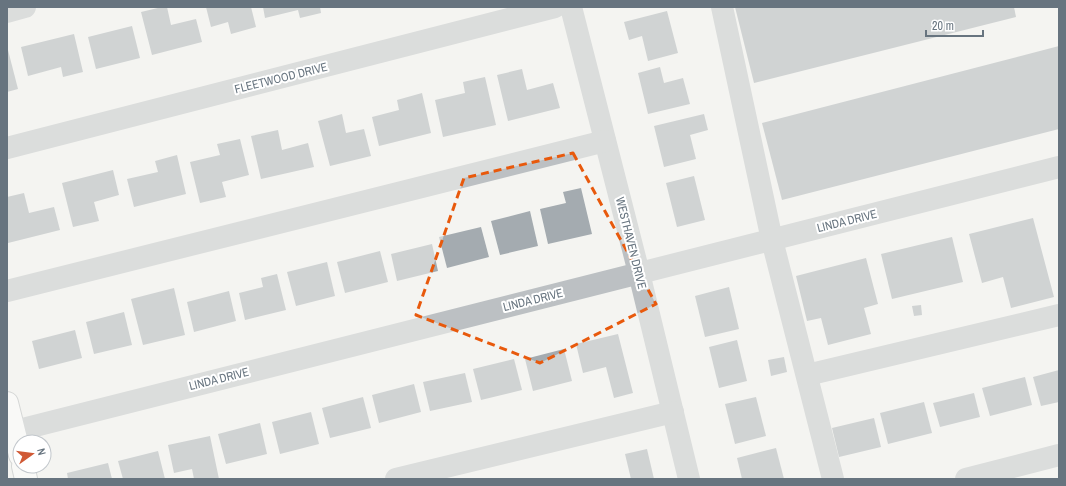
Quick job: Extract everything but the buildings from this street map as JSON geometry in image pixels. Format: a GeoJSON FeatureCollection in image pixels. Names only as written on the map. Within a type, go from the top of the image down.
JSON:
{"type":"FeatureCollection","features":[{"type":"Feature","properties":{"kind":"main road"},"geometry":{"type":"LineString","coordinates":[[7,403],[10,432]]}},
{"type":"Feature","properties":{"kind":"street"},"geometry":{"type":"LineString","coordinates":[[7,12],[25,7]]}},
{"type":"Feature","properties":{"kind":"street","name":"FLEETWOOD DRIVE"},"geometry":{"type":"LineString","coordinates":[[7,148],[555,7]]}},
{"type":"Feature","properties":{"kind":"street","name":"WESTHAVEN DRIVE"},"geometry":{"type":"LineString","coordinates":[[571,7],[639,273],[689,479]]}},
{"type":"Feature","properties":{"kind":"street"},"geometry":{"type":"LineString","coordinates":[[722,7],[772,240],[833,479]]}},
{"type":"Feature","properties":{"kind":"street"},"geometry":{"type":"LineString","coordinates":[[7,290],[605,141]]}},
{"type":"Feature","properties":{"kind":"street","name":"LINDA DRIVE"},"geometry":{"type":"LineString","coordinates":[[10,432],[1059,167]]}},
{"type":"Feature","properties":{"kind":"street"},"geometry":{"type":"LineString","coordinates":[[807,375],[1059,315]]}},
{"type":"Feature","properties":{"kind":"street"},"geometry":{"type":"LineString","coordinates":[[396,479],[673,412]]}},
{"type":"Feature","properties":{"kind":"street"},"geometry":{"type":"LineString","coordinates":[[966,479],[1059,455]]}},
{"type":"Feature","properties":{"kind":"highlighted area"},"geometry":{"type":"Polygon","coordinates":[[[573,153],[656,304],[540,363],[416,315],[464,178],[573,153]]]}}]}
